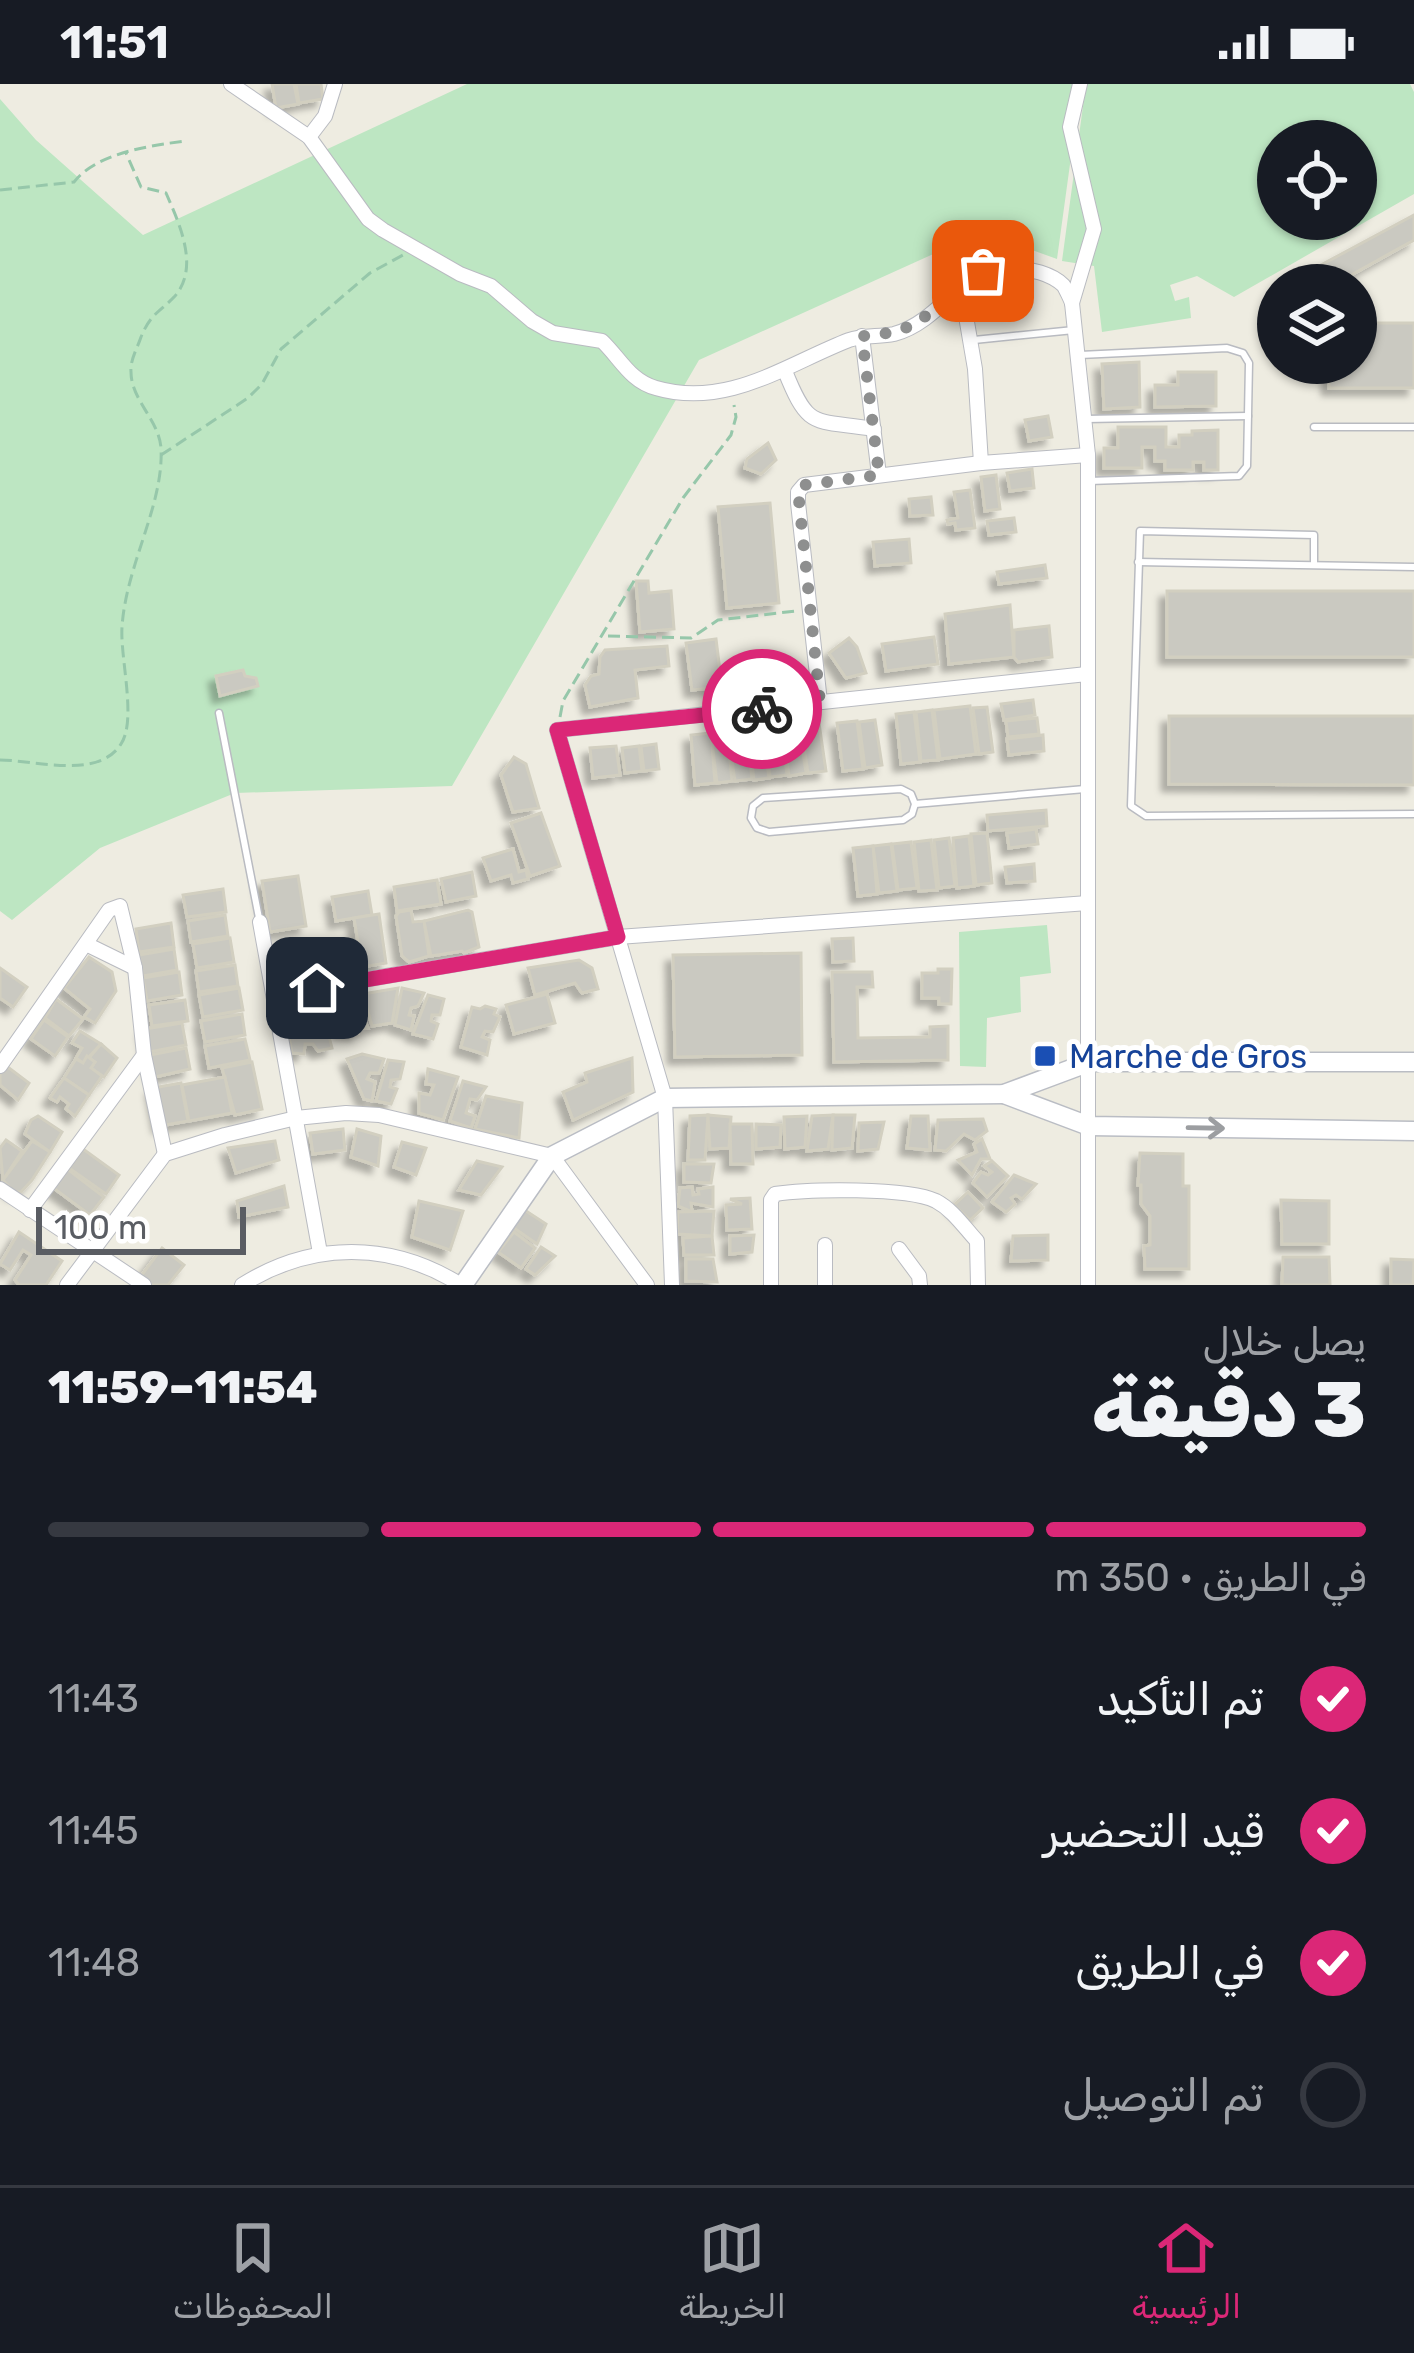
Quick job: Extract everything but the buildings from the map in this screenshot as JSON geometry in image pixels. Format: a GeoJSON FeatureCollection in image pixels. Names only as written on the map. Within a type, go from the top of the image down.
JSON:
{"type":"FeatureCollection","features":[{"type":"Feature","properties":{"kind":"street"},"geometry":{"type":"LineString","coordinates":[[231,84],[309,137],[368,219],[460,274],[491,286],[554,333],[602,341],[620,365],[654,388],[704,393],[727,388],[784,371],[862,336],[904,330],[927,318],[983,271],[1043,274],[1064,286],[1078,329],[1088,455],[1088,1285]]}},
{"type":"Feature","properties":{"kind":"street"},"geometry":{"type":"LineString","coordinates":[[309,137],[325,116],[335,84]]}},
{"type":"Feature","properties":{"kind":"street"},"geometry":{"type":"LineString","coordinates":[[1072,303],[1094,229],[1070,127],[1080,84]]}},
{"type":"Feature","properties":{"kind":"street"},"geometry":{"type":"LineString","coordinates":[[961,286],[981,463]]}},
{"type":"Feature","properties":{"kind":"street"},"geometry":{"type":"LineString","coordinates":[[862,336],[879,475]]}},
{"type":"Feature","properties":{"kind":"street"},"geometry":{"type":"LineString","coordinates":[[784,371],[801,412],[810,418],[874,429]]}},
{"type":"Feature","properties":{"kind":"street"},"geometry":{"type":"LineString","coordinates":[[820,702],[798,491],[804,485],[1088,455]]}},
{"type":"Feature","properties":{"kind":"street"},"geometry":{"type":"LineString","coordinates":[[672,1285],[665,1098],[557,730],[1087,674]]}},
{"type":"Feature","properties":{"kind":"street"},"geometry":{"type":"LineString","coordinates":[[274,995],[618,937],[1088,903]]}},
{"type":"Feature","properties":{"kind":"street"},"geometry":{"type":"LineString","coordinates":[[0,1066],[111,907],[120,906],[135,968],[144,1055],[165,1154]]}},
{"type":"Feature","properties":{"kind":"street"},"geometry":{"type":"LineString","coordinates":[[260,922],[320,1253]]}},
{"type":"Feature","properties":{"kind":"street"},"geometry":{"type":"LineString","coordinates":[[86,944],[135,968]]}},
{"type":"Feature","properties":{"kind":"street"},"geometry":{"type":"LineString","coordinates":[[31,1210],[144,1055]]}},
{"type":"Feature","properties":{"kind":"street"},"geometry":{"type":"LineString","coordinates":[[242,1285],[289,1261],[350,1251],[396,1256],[436,1269],[462,1285],[552,1156],[665,1098],[1004,1094],[1090,1062],[1414,1062]]}},
{"type":"Feature","properties":{"kind":"street"},"geometry":{"type":"LineString","coordinates":[[1004,1094],[1089,1126],[1414,1131]]}},
{"type":"Feature","properties":{"kind":"street"},"geometry":{"type":"LineString","coordinates":[[67,1285],[165,1154],[296,1118],[346,1112],[379,1115],[552,1156],[647,1285]]}},
{"type":"Feature","properties":{"kind":"street"},"geometry":{"type":"LineString","coordinates":[[0,1189],[144,1285]]}},
{"type":"Feature","properties":{"kind":"street"},"geometry":{"type":"LineString","coordinates":[[771,1285],[771,1200],[775,1194],[801,1192],[898,1193],[939,1203],[977,1241],[978,1285]]}},
{"type":"Feature","properties":{"kind":"street"},"geometry":{"type":"LineString","coordinates":[[825,1245],[825,1285]]}},
{"type":"Feature","properties":{"kind":"street"},"geometry":{"type":"LineString","coordinates":[[899,1250],[919,1276],[920,1285]]}},
{"type":"Feature","properties":{"kind":"lane"},"geometry":{"type":"LineString","coordinates":[[970,341],[1078,329]]}},
{"type":"Feature","properties":{"kind":"lane"},"geometry":{"type":"LineString","coordinates":[[1080,355],[1227,349],[1243,353],[1249,363],[1247,466],[1239,476],[1088,482]]}},
{"type":"Feature","properties":{"kind":"lane"},"geometry":{"type":"LineString","coordinates":[[1086,419],[1248,416]]}},
{"type":"Feature","properties":{"kind":"lane"},"geometry":{"type":"LineString","coordinates":[[1314,427],[1414,428]]}},
{"type":"Feature","properties":{"kind":"lane"},"geometry":{"type":"LineString","coordinates":[[1314,564],[1314,535],[1140,531],[1130,806],[1146,816],[1414,814]]}},
{"type":"Feature","properties":{"kind":"lane"},"geometry":{"type":"LineString","coordinates":[[1138,562],[1414,567]]}},
{"type":"Feature","properties":{"kind":"lane"},"geometry":{"type":"LineString","coordinates":[[219,712],[260,922]]}},
{"type":"Feature","properties":{"kind":"lane"},"geometry":{"type":"LineString","coordinates":[[915,804],[1089,788]]}},
{"type":"Feature","properties":{"kind":"lane"},"geometry":{"type":"LineString","coordinates":[[901,789],[911,794],[915,804],[903,820],[769,832],[757,828],[751,818],[758,801],[770,798],[901,789]]}},
{"type":"Feature","properties":{"kind":"path"},"geometry":{"type":"LineString","coordinates":[[0,190],[74,182],[86,167],[184,141]]}},
{"type":"Feature","properties":{"kind":"path"},"geometry":{"type":"LineString","coordinates":[[0,760],[90,764],[107,758],[124,739],[129,722],[122,668],[124,601],[156,493],[161,455],[156,430],[133,387],[131,365],[149,319],[182,285],[187,257],[166,193],[141,187],[126,153]]}},
{"type":"Feature","properties":{"kind":"path"},"geometry":{"type":"LineString","coordinates":[[161,455],[255,392],[281,349],[370,273],[422,249]]}},
{"type":"Feature","properties":{"kind":"path"},"geometry":{"type":"LineString","coordinates":[[557,730],[563,701],[682,498],[730,435],[736,416],[727,388]]}},
{"type":"Feature","properties":{"kind":"path"},"geometry":{"type":"LineString","coordinates":[[604,636],[691,638],[729,618],[809,609]]}},
{"type":"Feature","properties":{"kind":"green space"},"geometry":{"type":"Polygon","coordinates":[[[467,84],[1081,84],[1057,259],[982,232],[699,360],[452,786],[235,793],[100,848],[12,920],[0,911],[0,99],[36,140],[143,235],[467,84]]]}},
{"type":"Feature","properties":{"kind":"green space"},"geometry":{"type":"Polygon","coordinates":[[[1086,84],[1410,84],[1414,92],[1414,194],[1377,215],[1377,120],[1257,120],[1257,240],[1334,240],[1292,264],[1257,264],[1257,284],[1234,297],[1197,276],[1170,285],[1175,301],[1189,297],[1191,318],[1102,332],[1094,266],[1062,261],[1086,84]]]}},
{"type":"Feature","properties":{"kind":"green space"},"geometry":{"type":"Polygon","coordinates":[[[1047,925],[1051,973],[1020,977],[1021,1012],[987,1018],[986,1067],[960,1066],[959,932],[1047,925]]]}},
{"type":"Feature","properties":{"kind":"way so far"},"geometry":{"type":"LineString","coordinates":[[762,709],[820,702],[798,491],[804,485],[879,475],[862,336],[892,334],[927,318],[968,278],[983,271]]}},
{"type":"Feature","properties":{"kind":"place","name":"Marche de Gros"},"geometry":{"type":"Point","coordinates":[1045,1056]}},
{"type":"Feature","properties":{"kind":"route"},"geometry":{"type":"LineString","coordinates":[[317,988],[618,937],[557,730],[762,709]]}}]}
